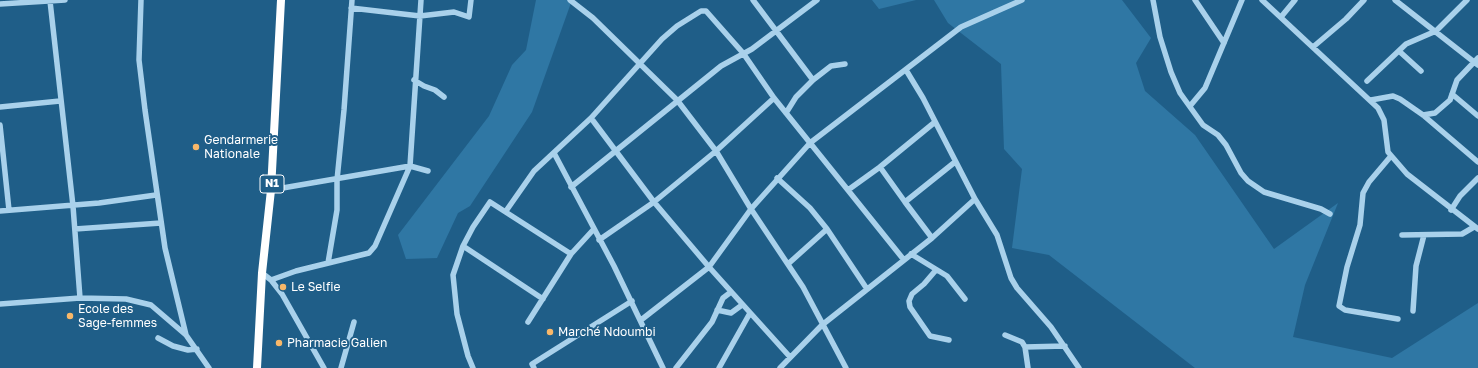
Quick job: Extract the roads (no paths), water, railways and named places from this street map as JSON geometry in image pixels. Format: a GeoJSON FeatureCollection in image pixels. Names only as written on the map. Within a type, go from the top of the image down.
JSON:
{"type":"FeatureCollection","features":[{"type":"Feature","properties":{"kind":"highway","name":"N1"},"geometry":{"type":"LineString","coordinates":[[257,368],[262,273],[271,190],[281,0]]}},
{"type":"Feature","properties":{"kind":"street"},"geometry":{"type":"LineString","coordinates":[[0,4],[65,0]]}},
{"type":"Feature","properties":{"kind":"street"},"geometry":{"type":"LineString","coordinates":[[141,0],[139,60],[156,194],[186,335]]}},
{"type":"Feature","properties":{"kind":"street"},"geometry":{"type":"LineString","coordinates":[[328,262],[337,210],[337,180],[352,0]]}},
{"type":"Feature","properties":{"kind":"street"},"geometry":{"type":"LineString","coordinates":[[271,280],[328,262],[369,253],[372,250],[410,166],[414,80],[421,0]]}},
{"type":"Feature","properties":{"kind":"street"},"geometry":{"type":"LineString","coordinates":[[351,8],[420,16],[448,12],[469,17],[471,0]]}},
{"type":"Feature","properties":{"kind":"street"},"geometry":{"type":"LineString","coordinates":[[570,0],[594,18],[677,100],[716,151],[751,209],[803,287],[846,368]]}},
{"type":"Feature","properties":{"kind":"street"},"geometry":{"type":"LineString","coordinates":[[753,0],[813,80]]}},
{"type":"Feature","properties":{"kind":"street"},"geometry":{"type":"LineString","coordinates":[[571,187],[617,152],[677,100],[720,66],[743,54],[817,0]]}},
{"type":"Feature","properties":{"kind":"street"},"geometry":{"type":"LineString","coordinates":[[641,320],[709,267],[751,209],[777,178],[810,143],[966,24],[1022,0]]}},
{"type":"Feature","properties":{"kind":"street"},"geometry":{"type":"LineString","coordinates":[[1152,0],[1160,37],[1171,72],[1180,93],[1203,124],[1218,135],[1223,141],[1240,172],[1256,187],[1264,192],[1321,209],[1330,214]]}},
{"type":"Feature","properties":{"kind":"street"},"geometry":{"type":"LineString","coordinates":[[1195,0],[1224,43]]}},
{"type":"Feature","properties":{"kind":"street"},"geometry":{"type":"LineString","coordinates":[[1190,106],[1205,88],[1242,0]]}},
{"type":"Feature","properties":{"kind":"street"},"geometry":{"type":"LineString","coordinates":[[1262,0],[1372,100],[1384,120],[1386,142],[1391,156],[1407,174],[1451,210],[1476,228]]}},
{"type":"Feature","properties":{"kind":"street"},"geometry":{"type":"LineString","coordinates":[[1281,17],[1295,0]]}},
{"type":"Feature","properties":{"kind":"street"},"geometry":{"type":"LineString","coordinates":[[1313,47],[1346,19],[1364,0]]}},
{"type":"Feature","properties":{"kind":"street"},"geometry":{"type":"LineString","coordinates":[[1395,0],[1476,61],[1457,80],[1450,100],[1435,113],[1423,115]]}},
{"type":"Feature","properties":{"kind":"street"},"geometry":{"type":"LineString","coordinates":[[1367,81],[1414,40],[1436,31],[1468,0]]}},
{"type":"Feature","properties":{"kind":"street"},"geometry":{"type":"LineString","coordinates":[[50,1],[60,101],[73,206],[80,298]]}},
{"type":"Feature","properties":{"kind":"street"},"geometry":{"type":"LineString","coordinates":[[506,211],[534,172],[591,118],[672,30],[701,11],[706,10],[743,54],[774,98],[904,260]]}},
{"type":"Feature","properties":{"kind":"street"},"geometry":{"type":"LineString","coordinates":[[1400,51],[1421,71]]}},
{"type":"Feature","properties":{"kind":"street"},"geometry":{"type":"LineString","coordinates":[[786,113],[796,97],[813,80],[831,66],[845,64]]}},
{"type":"Feature","properties":{"kind":"street"},"geometry":{"type":"LineString","coordinates":[[906,70],[975,199],[997,235],[1011,278],[1017,288],[1051,327],[1080,368]]}},
{"type":"Feature","properties":{"kind":"street"},"geometry":{"type":"LineString","coordinates":[[414,80],[435,90],[444,97]]}},
{"type":"Feature","properties":{"kind":"street"},"geometry":{"type":"LineString","coordinates":[[1452,94],[1478,116]]}},
{"type":"Feature","properties":{"kind":"street"},"geometry":{"type":"LineString","coordinates":[[1372,100],[1396,97],[1423,115],[1478,162]]}},
{"type":"Feature","properties":{"kind":"street"},"geometry":{"type":"LineString","coordinates":[[599,240],[654,202],[716,151],[774,98]]}},
{"type":"Feature","properties":{"kind":"street"},"geometry":{"type":"LineString","coordinates":[[0,107],[60,101]]}},
{"type":"Feature","properties":{"kind":"street"},"geometry":{"type":"LineString","coordinates":[[1435,113],[1435,125]]}},
{"type":"Feature","properties":{"kind":"street"},"geometry":{"type":"LineString","coordinates":[[591,118],[654,202],[742,305],[790,357]]}},
{"type":"Feature","properties":{"kind":"street"},"geometry":{"type":"LineString","coordinates":[[848,190],[880,167],[935,122]]}},
{"type":"Feature","properties":{"kind":"street"},"geometry":{"type":"LineString","coordinates":[[0,125],[9,210]]}},
{"type":"Feature","properties":{"kind":"street"},"geometry":{"type":"LineString","coordinates":[[554,153],[593,230],[632,301],[663,368]]}},
{"type":"Feature","properties":{"kind":"street"},"geometry":{"type":"LineString","coordinates":[[1391,156],[1369,182],[1363,194],[1360,225],[1347,266],[1339,306],[1345,310],[1398,319]]}},
{"type":"Feature","properties":{"kind":"street"},"geometry":{"type":"LineString","coordinates":[[905,202],[955,162]]}},
{"type":"Feature","properties":{"kind":"street"},"geometry":{"type":"LineString","coordinates":[[271,190],[337,180],[410,166],[428,171]]}},
{"type":"Feature","properties":{"kind":"street"},"geometry":{"type":"LineString","coordinates":[[880,167],[932,238]]}},
{"type":"Feature","properties":{"kind":"street"},"geometry":{"type":"LineString","coordinates":[[777,178],[810,208],[827,229],[867,289]]}},
{"type":"Feature","properties":{"kind":"street"},"geometry":{"type":"LineString","coordinates":[[1451,210],[1460,196],[1478,178]]}},
{"type":"Feature","properties":{"kind":"street"},"geometry":{"type":"LineString","coordinates":[[0,211],[73,206],[156,194]]}},
{"type":"Feature","properties":{"kind":"street"},"geometry":{"type":"LineString","coordinates":[[783,366],[822,325],[932,238],[975,199]]}},
{"type":"Feature","properties":{"kind":"street"},"geometry":{"type":"LineString","coordinates":[[474,368],[463,339],[454,292],[454,275],[463,246],[473,227],[490,202],[571,254]]}},
{"type":"Feature","properties":{"kind":"street"},"geometry":{"type":"LineString","coordinates":[[75,229],[161,223]]}},
{"type":"Feature","properties":{"kind":"street"},"geometry":{"type":"LineString","coordinates":[[1402,235],[1462,234],[1476,228]]}},
{"type":"Feature","properties":{"kind":"street"},"geometry":{"type":"LineString","coordinates":[[788,264],[827,229]]}},
{"type":"Feature","properties":{"kind":"street"},"geometry":{"type":"LineString","coordinates":[[528,322],[571,254],[593,230]]}},
{"type":"Feature","properties":{"kind":"street"},"geometry":{"type":"LineString","coordinates":[[1413,311],[1416,266],[1424,235]]}},
{"type":"Feature","properties":{"kind":"street"},"geometry":{"type":"LineString","coordinates":[[463,246],[543,299]]}},
{"type":"Feature","properties":{"kind":"street"},"geometry":{"type":"LineString","coordinates":[[911,254],[947,276],[965,299]]}},
{"type":"Feature","properties":{"kind":"street"},"geometry":{"type":"LineString","coordinates":[[936,270],[924,284],[912,294],[909,301],[910,307],[930,336],[949,340]]}},
{"type":"Feature","properties":{"kind":"street"},"geometry":{"type":"LineString","coordinates":[[262,273],[271,280],[282,294],[324,368]]}},
{"type":"Feature","properties":{"kind":"street"},"geometry":{"type":"LineString","coordinates":[[676,368],[712,322],[723,298],[731,292]]}},
{"type":"Feature","properties":{"kind":"street"},"geometry":{"type":"LineString","coordinates":[[0,304],[80,298],[126,299],[151,305],[186,335],[209,368]]}},
{"type":"Feature","properties":{"kind":"street"},"geometry":{"type":"LineString","coordinates":[[526,368],[533,366],[632,301]]}},
{"type":"Feature","properties":{"kind":"street"},"geometry":{"type":"LineString","coordinates":[[717,310],[731,313],[742,305]]}},
{"type":"Feature","properties":{"kind":"street"},"geometry":{"type":"LineString","coordinates":[[719,368],[750,313]]}},
{"type":"Feature","properties":{"kind":"street"},"geometry":{"type":"LineString","coordinates":[[341,368],[354,322]]}},
{"type":"Feature","properties":{"kind":"street"},"geometry":{"type":"LineString","coordinates":[[1005,335],[1020,340],[1025,347],[1028,368]]}},
{"type":"Feature","properties":{"kind":"street"},"geometry":{"type":"LineString","coordinates":[[158,338],[173,346],[188,350],[197,349]]}},
{"type":"Feature","properties":{"kind":"street"},"geometry":{"type":"LineString","coordinates":[[1025,347],[1065,346]]}},
{"type":"Feature","properties":{"kind":"place","name":"Gendarmerie Nationale"},"geometry":{"type":"Point","coordinates":[196,147]}},
{"type":"Feature","properties":{"kind":"place","name":"Le Selfie"},"geometry":{"type":"Point","coordinates":[283,287]}},
{"type":"Feature","properties":{"kind":"place","name":"Ecole des Sage-femmes"},"geometry":{"type":"Point","coordinates":[70,316]}},
{"type":"Feature","properties":{"kind":"place","name":"Marché Ndoumbi"},"geometry":{"type":"Point","coordinates":[550,332]}},
{"type":"Feature","properties":{"kind":"place","name":"Pharmacie Galien"},"geometry":{"type":"Point","coordinates":[279,343]}}]}
